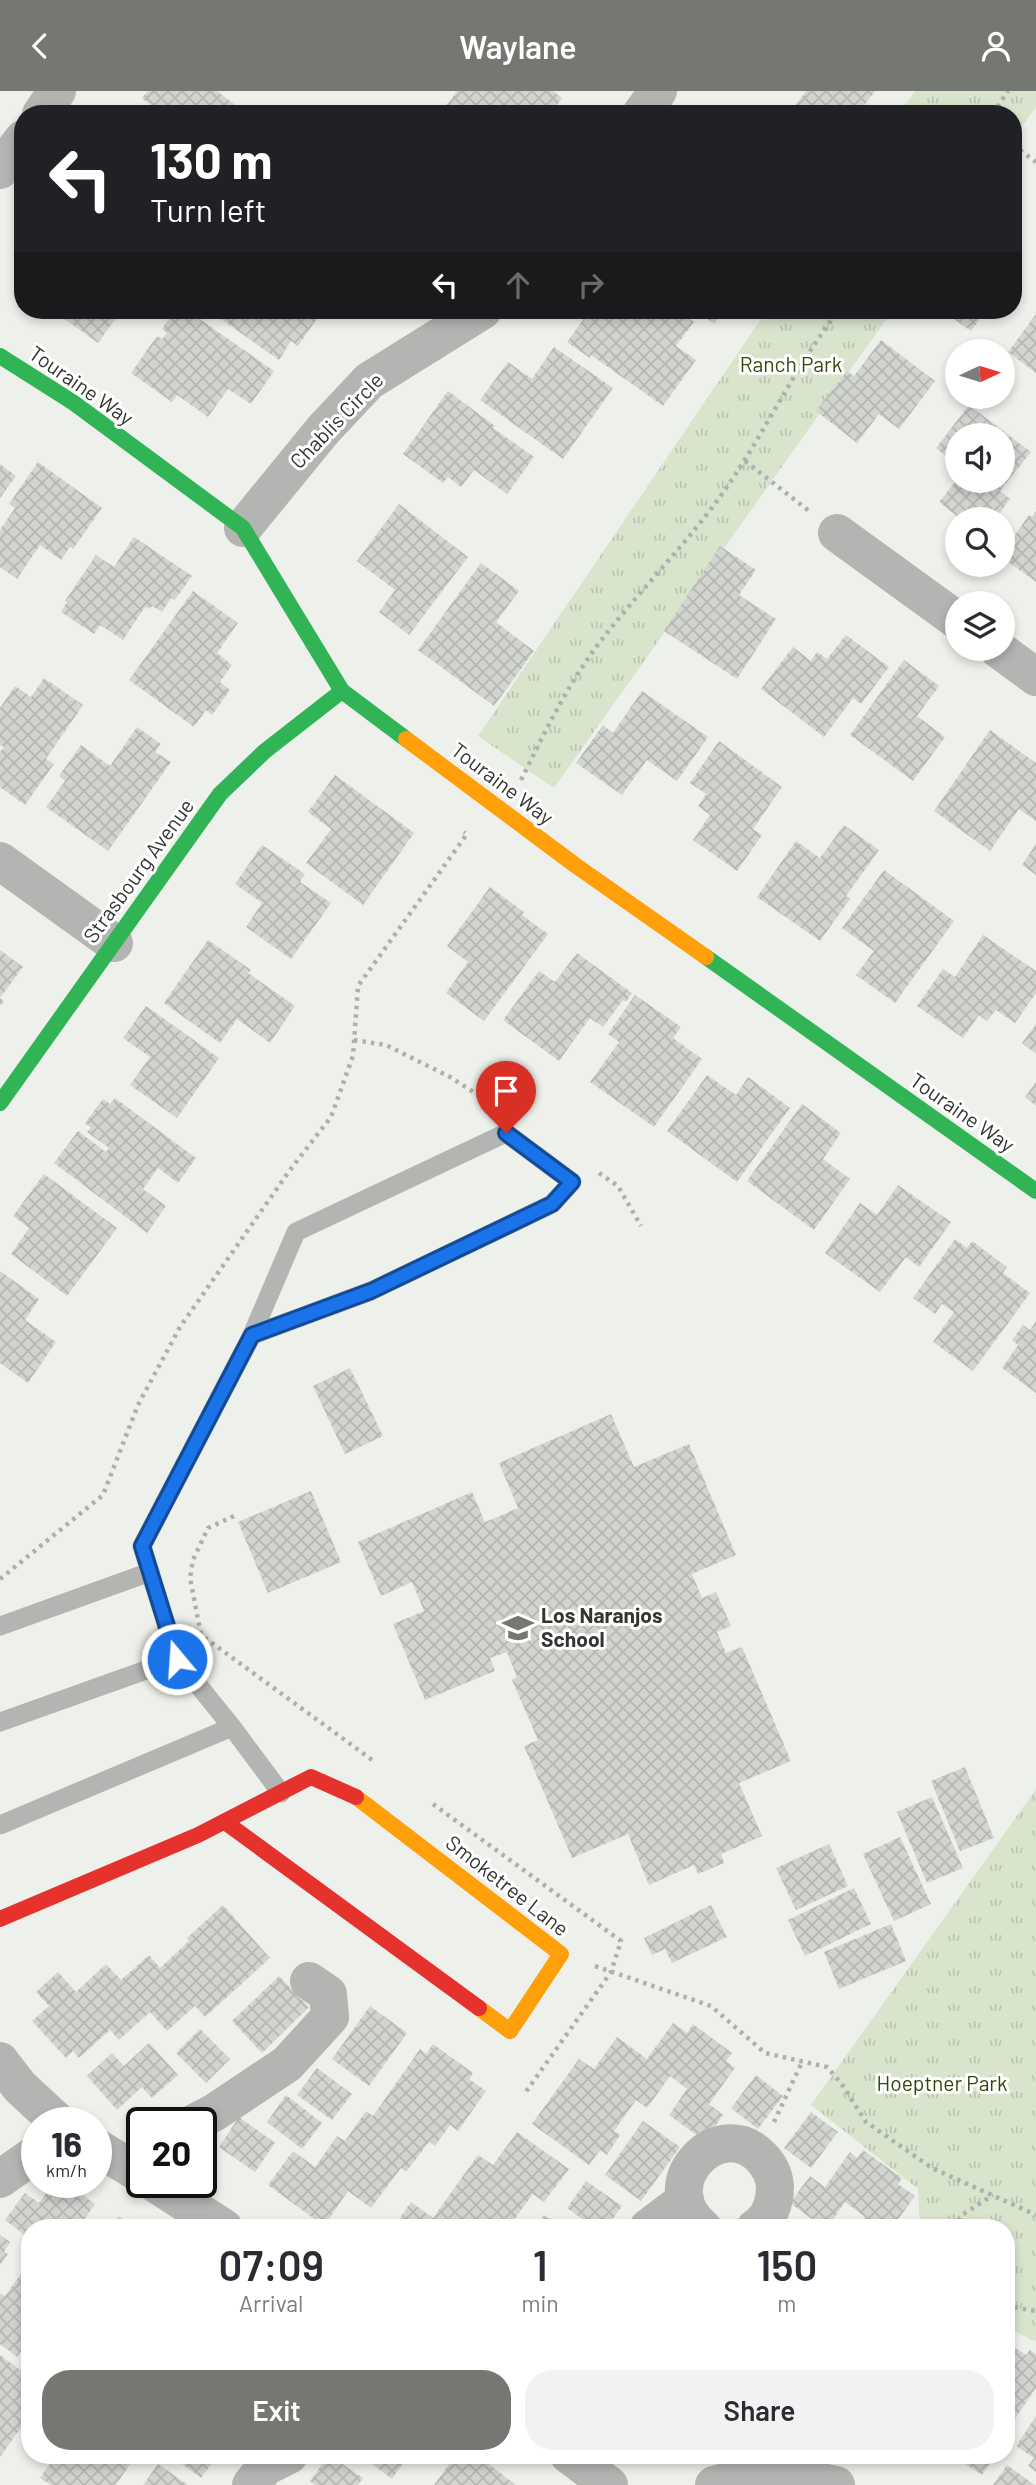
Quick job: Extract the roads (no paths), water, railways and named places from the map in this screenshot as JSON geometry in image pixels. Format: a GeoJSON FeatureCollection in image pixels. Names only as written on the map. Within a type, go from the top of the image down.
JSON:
{"type":"FeatureCollection","features":[{"type":"Feature","properties":{"kind":"street"},"geometry":{"type":"LineString","coordinates":[[0,170],[14,151]]}},
{"type":"Feature","properties":{"kind":"street","name":"Chablis Circle"},"geometry":{"type":"LineString","coordinates":[[243,528],[323,430],[369,381],[469,319]]}},
{"type":"Feature","properties":{"kind":"street","name":"Touraine Way"},"geometry":{"type":"LineString","coordinates":[[0,356],[74,404],[243,528],[342,691],[575,865],[1036,1191]]}},
{"type":"Feature","properties":{"kind":"street"},"geometry":{"type":"LineString","coordinates":[[837,533],[945,611]]}},
{"type":"Feature","properties":{"kind":"street"},"geometry":{"type":"LineString","coordinates":[[1014,661],[1036,677]]}},
{"type":"Feature","properties":{"kind":"street","name":"Strasbourg Avenue"},"geometry":{"type":"LineString","coordinates":[[0,1103],[220,794],[265,751],[342,691]]}},
{"type":"Feature","properties":{"kind":"street"},"geometry":{"type":"LineString","coordinates":[[0,861],[114,943]]}},
{"type":"Feature","properties":{"kind":"street","name":"Smoketree Lane"},"geometry":{"type":"LineString","coordinates":[[0,1919],[225,1822],[311,1777],[359,1798],[561,1954],[510,2031],[225,1822]]}},
{"type":"Feature","properties":{"kind":"street"},"geometry":{"type":"LineString","coordinates":[[217,2111],[287,2064],[330,2017],[328,1994],[309,1982]]}},
{"type":"Feature","properties":{"kind":"street"},"geometry":{"type":"LineString","coordinates":[[0,2061],[20,2087],[42,2107]]}},
{"type":"Feature","properties":{"kind":"street"},"geometry":{"type":"LineString","coordinates":[[694,2214],[684,2186],[687,2172],[705,2151],[719,2145],[732,2144],[746,2147],[758,2154],[772,2173],[775,2197],[770,2212],[763,2219]]}},
{"type":"Feature","properties":{"kind":"street"},"geometry":{"type":"LineString","coordinates":[[0,2179],[21,2164]]}},
{"type":"Feature","properties":{"kind":"street"},"geometry":{"type":"LineString","coordinates":[[178,2198],[210,2219]]}},
{"type":"Feature","properties":{"kind":"street"},"geometry":{"type":"LineString","coordinates":[[251,2485],[265,2467],[271,2464]]}},
{"type":"Feature","properties":{"kind":"street"},"geometry":{"type":"LineString","coordinates":[[581,2464],[609,2485]]}},
{"type":"Feature","properties":{"kind":"street"},"geometry":{"type":"LineString","coordinates":[[714,2485],[779,2473],[836,2485]]}},
{"type":"Feature","properties":{"kind":"lane"},"geometry":{"type":"LineString","coordinates":[[252,1335],[371,1291],[552,1204],[572,1182],[506,1133],[296,1232],[252,1335],[142,1546],[177,1659],[281,1793]]}},
{"type":"Feature","properties":{"kind":"lane"},"geometry":{"type":"LineString","coordinates":[[0,1626],[150,1572]]}},
{"type":"Feature","properties":{"kind":"lane"},"geometry":{"type":"LineString","coordinates":[[0,1722],[177,1659]]}},
{"type":"Feature","properties":{"kind":"lane"},"geometry":{"type":"LineString","coordinates":[[0,1825],[232,1727]]}},
{"type":"Feature","properties":{"kind":"place","name":"Los Naranjos School"},"geometry":{"type":"Point","coordinates":[518,1628]}},
{"type":"Feature","properties":{"kind":"park label","name":"Ranch Park"},"geometry":{"type":"Point","coordinates":[791,365]}},
{"type":"Feature","properties":{"kind":"park label","name":"Hoeptner Park"},"geometry":{"type":"Point","coordinates":[942,2084]}}]}
